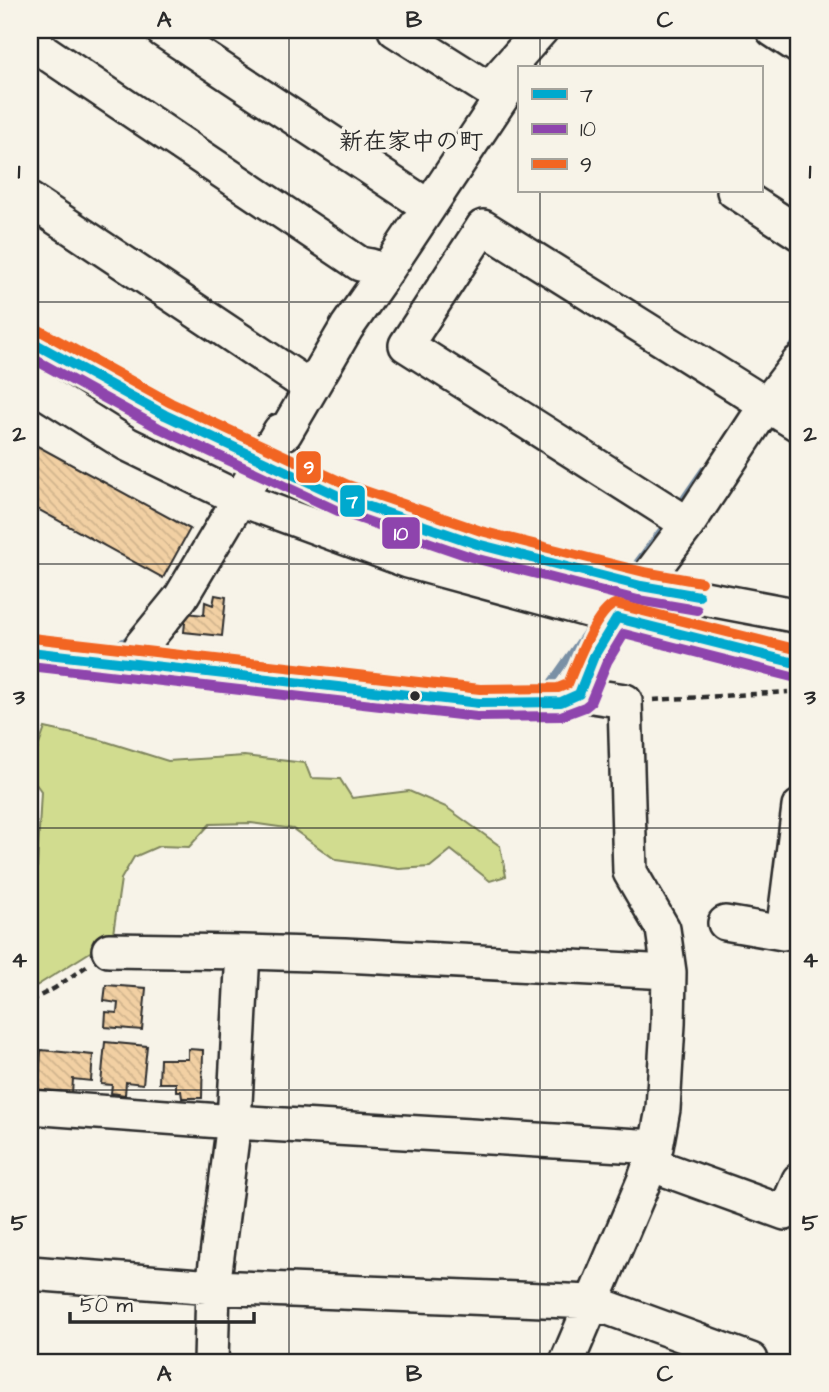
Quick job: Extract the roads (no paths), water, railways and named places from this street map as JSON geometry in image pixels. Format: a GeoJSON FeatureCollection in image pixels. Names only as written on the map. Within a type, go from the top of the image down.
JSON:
{"type":"FeatureCollection","features":[{"type":"Feature","properties":{"kind":"street"},"geometry":{"type":"LineString","coordinates":[[162,30],[417,200]]}},
{"type":"Feature","properties":{"kind":"street"},"geometry":{"type":"LineString","coordinates":[[396,30],[529,61]]}},
{"type":"Feature","properties":{"kind":"street"},"geometry":{"type":"LineString","coordinates":[[773,30],[799,47]]}},
{"type":"Feature","properties":{"kind":"street"},"geometry":{"type":"LineString","coordinates":[[30,42],[360,264],[371,266]]}},
{"type":"Feature","properties":{"kind":"street"},"geometry":{"type":"LineString","coordinates":[[518,75],[347,327],[285,433],[274,428],[371,266],[417,200],[518,75]]}},
{"type":"Feature","properties":{"kind":"street"},"geometry":{"type":"LineString","coordinates":[[736,192],[799,233]]}},
{"type":"Feature","properties":{"kind":"street"},"geometry":{"type":"LineString","coordinates":[[30,200],[301,381]]}},
{"type":"Feature","properties":{"kind":"street"},"geometry":{"type":"LineString","coordinates":[[688,524],[406,345],[484,226],[799,425]]}},
{"type":"Feature","properties":{"kind":"street"},"geometry":{"type":"LineString","coordinates":[[30,341],[165,415],[343,498],[464,540],[641,586],[796,610]]}},
{"type":"Feature","properties":{"kind":"street"},"geometry":{"type":"LineString","coordinates":[[579,694],[594,656],[617,618],[688,524],[758,399],[799,362]]}},
{"type":"Feature","properties":{"kind":"street"},"geometry":{"type":"LineString","coordinates":[[30,383],[127,444],[240,499],[408,561],[799,664]]}},
{"type":"Feature","properties":{"kind":"street"},"geometry":{"type":"LineString","coordinates":[[132,665],[142,645],[181,597],[280,431]]}},
{"type":"Feature","properties":{"kind":"street"},"geometry":{"type":"LineString","coordinates":[[30,652],[480,703],[561,702],[579,694],[625,701],[630,872],[663,929],[669,972],[663,1109],[653,1155],[567,1362]]}},
{"type":"Feature","properties":{"kind":"street"},"geometry":{"type":"LineString","coordinates":[[725,923],[783,933],[799,807]]}},
{"type":"Feature","properties":{"kind":"street"},"geometry":{"type":"LineString","coordinates":[[109,950],[344,955],[669,972]]}},
{"type":"Feature","properties":{"kind":"street"},"geometry":{"type":"LineString","coordinates":[[211,1362],[214,1287],[234,1122],[243,952]]}},
{"type":"Feature","properties":{"kind":"street"},"geometry":{"type":"LineString","coordinates":[[30,1107],[653,1155],[785,1213],[799,1180]]}},
{"type":"Feature","properties":{"kind":"street"},"geometry":{"type":"LineString","coordinates":[[30,1273],[214,1287],[592,1302],[751,1360]]}},
{"type":"Feature","properties":{"kind":"waterway"},"geometry":{"type":"LineString","coordinates":[[787,354],[799,338]]}},
{"type":"Feature","properties":{"kind":"waterway"},"geometry":{"type":"LineString","coordinates":[[677,508],[704,469]]}},
{"type":"Feature","properties":{"kind":"waterway"},"geometry":{"type":"LineString","coordinates":[[629,573],[668,521]]}},
{"type":"Feature","properties":{"kind":"waterway"},"geometry":{"type":"LineString","coordinates":[[549,688],[593,622]]}},
{"type":"Feature","properties":{"kind":"waterway"},"geometry":{"type":"LineString","coordinates":[[103,644],[121,643],[130,636]]}},
{"type":"Feature","properties":{"kind":"district","name":"新在家中の町"},"geometry":{"type":"Point","coordinates":[411,142]}}]}
